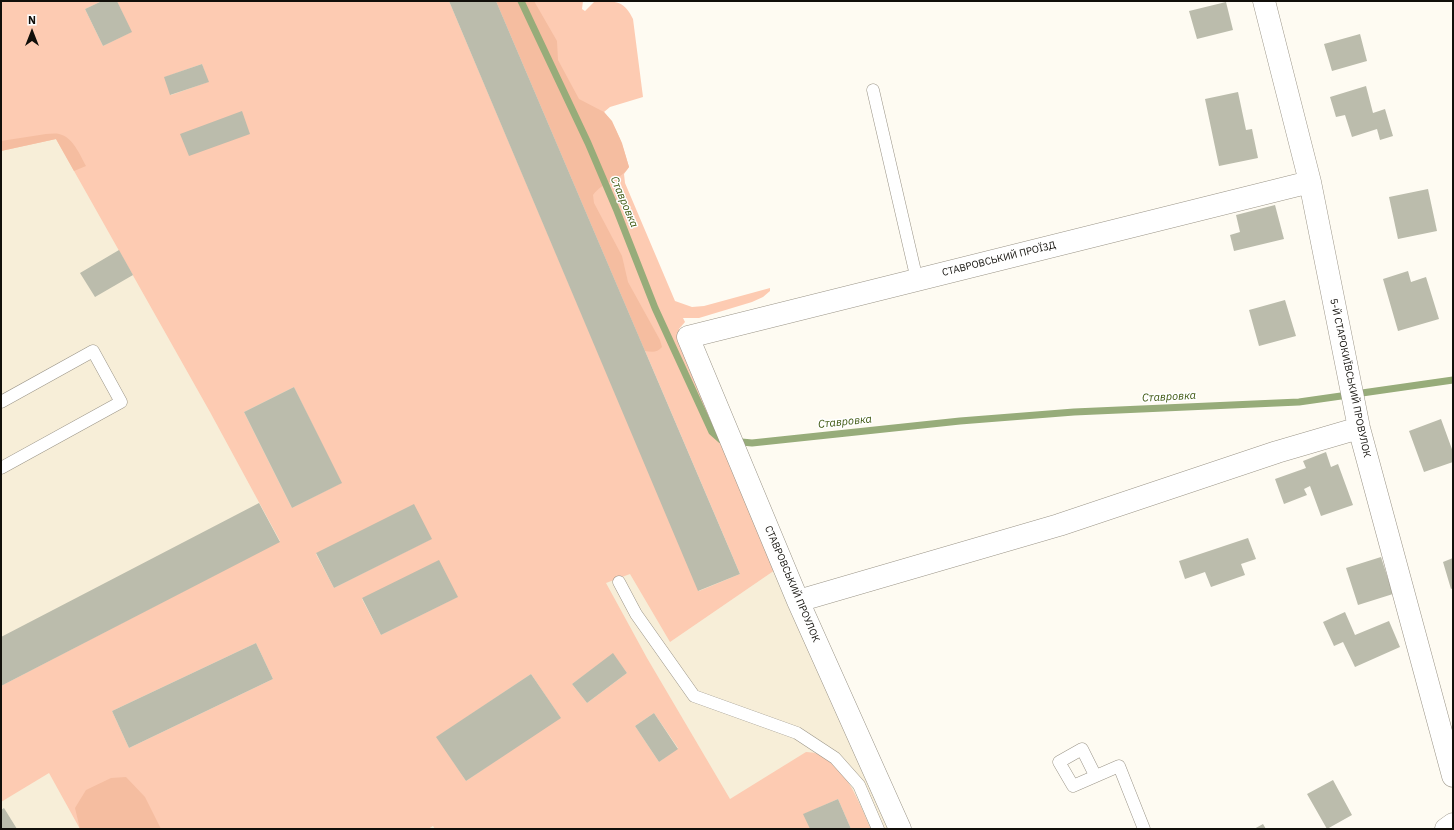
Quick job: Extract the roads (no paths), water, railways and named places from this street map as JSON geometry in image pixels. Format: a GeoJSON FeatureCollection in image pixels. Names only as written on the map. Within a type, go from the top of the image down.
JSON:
{"type":"FeatureCollection","features":[{"type":"Feature","properties":{"kind":"street","name":"5-Й СТАРОКИЇВСЬКИЙ ПРОВУЛОК"},"geometry":{"type":"LineString","coordinates":[[1264,1],[1310,182],[1359,428],[1453,776]]}},
{"type":"Feature","properties":{"kind":"street","name":"СТАВРОВСЬКИЙ ПРОЇЗД"},"geometry":{"type":"LineString","coordinates":[[688,337],[1310,182]]}},
{"type":"Feature","properties":{"kind":"street","name":"СТАВРОВСЬКИЙ ПРОУЛОК"},"geometry":{"type":"LineString","coordinates":[[688,337],[798,601],[900,829]]}},
{"type":"Feature","properties":{"kind":"street"},"geometry":{"type":"LineString","coordinates":[[798,601],[1059,525],[1277,452],[1359,428]]}},
{"type":"Feature","properties":{"kind":"street"},"geometry":{"type":"LineString","coordinates":[[1446,829],[1453,824]]}},
{"type":"Feature","properties":{"kind":"lane"},"geometry":{"type":"LineString","coordinates":[[873,90],[917,280]]}},
{"type":"Feature","properties":{"kind":"lane"},"geometry":{"type":"LineString","coordinates":[[1,402],[93,351],[121,402],[1,468]]}},
{"type":"Feature","properties":{"kind":"lane"},"geometry":{"type":"LineString","coordinates":[[619,582],[636,614],[694,696],[796,733],[835,758],[859,785],[878,829]]}},
{"type":"Feature","properties":{"kind":"lane"},"geometry":{"type":"LineString","coordinates":[[1095,775],[1119,766],[1144,829]]}},
{"type":"Feature","properties":{"kind":"waterway","name":"Ставровка"},"geometry":{"type":"LineString","coordinates":[[521,1],[588,143],[617,211],[655,308],[712,432],[721,440],[752,443],[960,421],[1074,412],[1299,402],[1453,380]]}}]}
